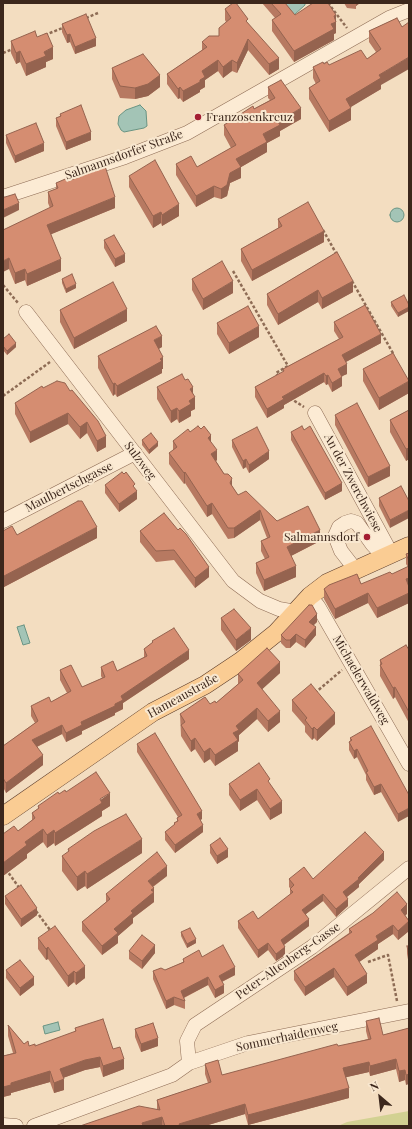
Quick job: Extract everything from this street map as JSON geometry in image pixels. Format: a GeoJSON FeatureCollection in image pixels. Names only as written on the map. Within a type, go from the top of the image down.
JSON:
{"type":"FeatureCollection","features":[{"type":"Feature","properties":{"kind":"main road","name":"Hameaustraße"},"geometry":{"type":"LineString","coordinates":[[3,816],[152,712],[205,685],[237,664],[265,642],[310,596],[327,583],[387,554],[409,546]]}},
{"type":"Feature","properties":{"kind":"street","name":"Salmannsdorfer Straße"},"geometry":{"type":"LineString","coordinates":[[3,197],[125,156],[187,133],[389,18],[409,10]]}},
{"type":"Feature","properties":{"kind":"street","name":"Sulzweg"},"geometry":{"type":"LineString","coordinates":[[26,312],[233,581],[260,601],[279,609],[296,612]]}},
{"type":"Feature","properties":{"kind":"street","name":"An der Zwerchwiese"},"geometry":{"type":"LineString","coordinates":[[315,413],[387,554]]}},
{"type":"Feature","properties":{"kind":"street","name":"Maulbertschgasse"},"geometry":{"type":"LineString","coordinates":[[3,521],[135,453]]}},
{"type":"Feature","properties":{"kind":"street"},"geometry":{"type":"LineString","coordinates":[[355,569],[341,551],[336,536],[336,531],[345,523],[351,521],[357,523],[372,544],[387,554]]}},
{"type":"Feature","properties":{"kind":"street","name":"Michaelerwaldweg"},"geometry":{"type":"LineString","coordinates":[[310,596],[318,606],[409,764]]}},
{"type":"Feature","properties":{"kind":"street","name":"Peter-Altenberg-Gasse"},"geometry":{"type":"LineString","coordinates":[[189,1063],[187,1041],[195,1025],[312,947],[409,868]]}},
{"type":"Feature","properties":{"kind":"street","name":"Sommerhaidenweg"},"geometry":{"type":"LineString","coordinates":[[34,1126],[172,1075],[189,1063],[248,1043],[404,1012]]}},
{"type":"Feature","properties":{"kind":"street"},"geometry":{"type":"LineString","coordinates":[[3,1125],[16,1126]]}},
{"type":"Feature","properties":{"kind":"path"},"geometry":{"type":"LineString","coordinates":[[328,3],[354,38]]}},
{"type":"Feature","properties":{"kind":"path"},"geometry":{"type":"LineString","coordinates":[[84,19],[98,13]]}},
{"type":"Feature","properties":{"kind":"path"},"geometry":{"type":"LineString","coordinates":[[40,38],[69,25]]}},
{"type":"Feature","properties":{"kind":"path"},"geometry":{"type":"LineString","coordinates":[[3,53],[18,47]]}},
{"type":"Feature","properties":{"kind":"path"},"geometry":{"type":"LineString","coordinates":[[319,224],[338,257]]}},
{"type":"Feature","properties":{"kind":"path"},"geometry":{"type":"LineString","coordinates":[[233,271],[288,366],[276,373],[280,380]]}},
{"type":"Feature","properties":{"kind":"path"},"geometry":{"type":"LineString","coordinates":[[350,277],[396,358]]}},
{"type":"Feature","properties":{"kind":"path"},"geometry":{"type":"LineString","coordinates":[[3,284],[26,312]]}},
{"type":"Feature","properties":{"kind":"path"},"geometry":{"type":"LineString","coordinates":[[3,396],[60,355]]}},
{"type":"Feature","properties":{"kind":"path"},"geometry":{"type":"LineString","coordinates":[[287,393],[291,400],[315,413]]}},
{"type":"Feature","properties":{"kind":"path"},"geometry":{"type":"LineString","coordinates":[[312,696],[351,662]]}},
{"type":"Feature","properties":{"kind":"path"},"geometry":{"type":"LineString","coordinates":[[3,865],[24,894]]}},
{"type":"Feature","properties":{"kind":"path"},"geometry":{"type":"LineString","coordinates":[[33,906],[50,930]]}},
{"type":"Feature","properties":{"kind":"path"},"geometry":{"type":"LineString","coordinates":[[368,962],[388,955],[404,1012]]}},
{"type":"Feature","properties":{"kind":"shaded area"},"geometry":{"type":"Polygon","coordinates":[[[283,3],[305,3],[305,5],[294,15],[283,3]]]}},
{"type":"Feature","properties":{"kind":"shaded area"},"geometry":{"type":"Polygon","coordinates":[[[140,105],[146,111],[147,126],[124,132],[121,130],[118,124],[119,116],[126,110],[140,105]]]}},
{"type":"Feature","properties":{"kind":"shaded area"},"geometry":{"type":"Polygon","coordinates":[[[397,208],[402,210],[404,215],[402,220],[397,222],[392,220],[390,215],[392,210],[397,208]]]}},
{"type":"Feature","properties":{"kind":"shaded area"},"geometry":{"type":"Polygon","coordinates":[[[24,625],[30,643],[23,645],[17,627],[24,625]]]}},
{"type":"Feature","properties":{"kind":"shaded area"},"geometry":{"type":"Polygon","coordinates":[[[58,1022],[60,1030],[45,1034],[43,1026],[58,1022]]]}},
{"type":"Feature","properties":{"kind":"shaded area"},"geometry":{"type":"Polygon","coordinates":[[[409,1111],[409,1126],[338,1126],[347,1122],[409,1111]]]}},
{"type":"Feature","properties":{"kind":"building"},"geometry":{"type":"Polygon","coordinates":[[[233,3],[236,3],[248,19],[246,21],[279,58],[269,64],[248,39],[237,63],[232,60],[223,67],[218,60],[202,71],[205,77],[200,80],[200,82],[183,91],[180,87],[178,89],[167,74],[207,47],[202,42],[209,36],[219,36],[219,28],[231,18],[225,9],[233,3]]]}},
{"type":"Feature","properties":{"kind":"building"},"geometry":{"type":"Polygon","coordinates":[[[271,3],[285,3],[295,15],[313,3],[328,3],[336,15],[334,16],[336,22],[331,24],[334,29],[294,51],[272,20],[281,14],[271,3]]]}},
{"type":"Feature","properties":{"kind":"building"},"geometry":{"type":"Polygon","coordinates":[[[86,14],[96,38],[75,47],[70,34],[67,35],[62,24],[86,14]]]}},
{"type":"Feature","properties":{"kind":"building"},"geometry":{"type":"Polygon","coordinates":[[[397,18],[402,27],[409,22],[409,57],[379,75],[381,78],[346,99],[351,108],[329,121],[309,88],[320,81],[313,67],[323,62],[324,64],[327,62],[329,65],[361,50],[367,59],[381,49],[369,31],[397,18]]]}},
{"type":"Feature","properties":{"kind":"building"},"geometry":{"type":"Polygon","coordinates":[[[35,31],[37,37],[47,33],[53,47],[44,52],[46,56],[26,64],[20,51],[16,53],[11,41],[35,31]]]}},
{"type":"Feature","properties":{"kind":"building"},"geometry":{"type":"Polygon","coordinates":[[[143,54],[160,75],[148,84],[135,88],[120,86],[112,68],[143,54]]]}},
{"type":"Feature","properties":{"kind":"building"},"geometry":{"type":"Polygon","coordinates":[[[281,80],[301,108],[278,122],[280,125],[263,134],[267,142],[236,159],[241,167],[230,173],[227,185],[221,189],[214,186],[196,196],[176,164],[191,156],[197,167],[236,145],[224,125],[253,106],[254,109],[275,98],[268,87],[281,80]]]}},
{"type":"Feature","properties":{"kind":"building"},"geometry":{"type":"Polygon","coordinates":[[[81,105],[91,132],[66,142],[56,118],[61,116],[60,114],[81,105]]]}},
{"type":"Feature","properties":{"kind":"building"},"geometry":{"type":"Polygon","coordinates":[[[36,123],[44,143],[15,156],[6,135],[36,123]]]}},
{"type":"Feature","properties":{"kind":"building"},"geometry":{"type":"Polygon","coordinates":[[[155,160],[179,204],[162,215],[161,212],[153,216],[129,176],[155,160]]]}},
{"type":"Feature","properties":{"kind":"building"},"geometry":{"type":"Polygon","coordinates":[[[105,166],[115,197],[47,225],[61,259],[27,274],[25,269],[15,273],[9,258],[3,261],[3,230],[53,206],[48,192],[58,188],[56,183],[70,177],[71,180],[105,166]]]}},
{"type":"Feature","properties":{"kind":"building"},"geometry":{"type":"Polygon","coordinates":[[[15,194],[19,203],[3,210],[3,197],[15,194]]]}},
{"type":"Feature","properties":{"kind":"building"},"geometry":{"type":"Polygon","coordinates":[[[308,202],[324,231],[252,270],[241,249],[282,226],[278,219],[308,202]]]}},
{"type":"Feature","properties":{"kind":"building"},"geometry":{"type":"Polygon","coordinates":[[[114,235],[125,254],[115,259],[104,240],[114,235]]]}},
{"type":"Feature","properties":{"kind":"building"},"geometry":{"type":"Polygon","coordinates":[[[337,252],[353,281],[322,298],[318,290],[278,314],[267,294],[337,252]]]}},
{"type":"Feature","properties":{"kind":"building"},"geometry":{"type":"Polygon","coordinates":[[[222,261],[233,281],[203,299],[192,279],[222,261]]]}},
{"type":"Feature","properties":{"kind":"building"},"geometry":{"type":"Polygon","coordinates":[[[72,274],[76,284],[66,289],[62,279],[72,274]]]}},
{"type":"Feature","properties":{"kind":"building"},"geometry":{"type":"Polygon","coordinates":[[[113,282],[127,309],[74,338],[60,310],[113,282]]]}},
{"type":"Feature","properties":{"kind":"building"},"geometry":{"type":"Polygon","coordinates":[[[404,295],[409,307],[398,313],[391,302],[404,295]]]}},
{"type":"Feature","properties":{"kind":"building"},"geometry":{"type":"Polygon","coordinates":[[[365,305],[381,334],[342,355],[347,364],[338,369],[342,377],[332,383],[328,375],[326,376],[324,373],[282,397],[284,399],[267,409],[255,387],[284,371],[283,369],[343,337],[334,322],[365,305]]]}},
{"type":"Feature","properties":{"kind":"building"},"geometry":{"type":"Polygon","coordinates":[[[248,306],[259,326],[229,343],[217,323],[248,306]]]}},
{"type":"Feature","properties":{"kind":"building"},"geometry":{"type":"Polygon","coordinates":[[[156,326],[162,336],[154,340],[163,357],[160,359],[162,361],[117,386],[115,383],[113,384],[98,356],[156,326]]]}},
{"type":"Feature","properties":{"kind":"building"},"geometry":{"type":"Polygon","coordinates":[[[9,334],[16,343],[7,351],[3,346],[3,339],[9,334]]]}},
{"type":"Feature","properties":{"kind":"building"},"geometry":{"type":"Polygon","coordinates":[[[393,353],[409,381],[379,398],[363,369],[393,353]]]}},
{"type":"Feature","properties":{"kind":"building"},"geometry":{"type":"Polygon","coordinates":[[[182,374],[185,380],[188,379],[193,387],[190,389],[195,397],[189,401],[191,404],[179,411],[177,408],[171,411],[157,387],[182,374]]]}},
{"type":"Feature","properties":{"kind":"building"},"geometry":{"type":"Polygon","coordinates":[[[57,381],[65,383],[70,391],[72,390],[98,421],[106,436],[97,441],[87,422],[80,427],[68,413],[30,432],[15,403],[42,386],[43,388],[57,381]]]}},
{"type":"Feature","properties":{"kind":"building"},"geometry":{"type":"Polygon","coordinates":[[[357,403],[390,466],[368,477],[335,415],[357,403]]]}},
{"type":"Feature","properties":{"kind":"building"},"geometry":{"type":"Polygon","coordinates":[[[409,410],[409,448],[406,449],[390,420],[409,410]]]}},
{"type":"Feature","properties":{"kind":"building"},"geometry":{"type":"Polygon","coordinates":[[[198,426],[201,429],[204,426],[211,435],[208,438],[217,450],[211,454],[224,474],[228,474],[232,478],[230,483],[238,495],[246,491],[277,521],[308,506],[320,530],[287,547],[296,566],[264,580],[256,563],[269,557],[261,541],[270,537],[260,510],[234,528],[228,528],[212,503],[207,506],[185,472],[184,473],[169,453],[177,447],[173,441],[188,429],[190,432],[198,426]]]}},
{"type":"Feature","properties":{"kind":"building"},"geometry":{"type":"Polygon","coordinates":[[[302,426],[304,430],[310,426],[342,483],[325,493],[291,432],[302,426]]]}},
{"type":"Feature","properties":{"kind":"building"},"geometry":{"type":"Polygon","coordinates":[[[257,427],[269,451],[249,465],[246,459],[243,461],[232,440],[257,427]]]}},
{"type":"Feature","properties":{"kind":"building"},"geometry":{"type":"Polygon","coordinates":[[[151,433],[158,442],[149,450],[142,440],[151,433]]]}},
{"type":"Feature","properties":{"kind":"building"},"geometry":{"type":"Polygon","coordinates":[[[122,472],[124,474],[126,472],[135,484],[133,486],[137,491],[119,504],[105,485],[122,472]]]}},
{"type":"Feature","properties":{"kind":"building"},"geometry":{"type":"Polygon","coordinates":[[[401,486],[409,501],[409,510],[390,520],[379,498],[401,486]]]}},
{"type":"Feature","properties":{"kind":"building"},"geometry":{"type":"Polygon","coordinates":[[[78,501],[82,501],[97,527],[3,576],[3,531],[12,526],[17,535],[78,501]]]}},
{"type":"Feature","properties":{"kind":"building"},"geometry":{"type":"Polygon","coordinates":[[[164,513],[178,530],[180,528],[186,534],[209,567],[195,578],[174,550],[156,551],[140,531],[164,513]]]}},
{"type":"Feature","properties":{"kind":"building"},"geometry":{"type":"Polygon","coordinates":[[[409,553],[409,561],[406,554],[409,553]]]}},
{"type":"Feature","properties":{"kind":"building"},"geometry":{"type":"Polygon","coordinates":[[[409,566],[409,578],[406,579],[409,587],[409,593],[377,608],[368,593],[335,609],[324,589],[329,585],[357,574],[361,584],[390,572],[392,574],[409,566]]]}},
{"type":"Feature","properties":{"kind":"building"},"geometry":{"type":"Polygon","coordinates":[[[309,605],[312,605],[317,614],[309,622],[316,627],[305,640],[296,634],[290,640],[286,640],[281,635],[309,605]]]}},
{"type":"Feature","properties":{"kind":"building"},"geometry":{"type":"Polygon","coordinates":[[[234,609],[251,628],[236,640],[221,618],[234,609]]]}},
{"type":"Feature","properties":{"kind":"building"},"geometry":{"type":"Polygon","coordinates":[[[174,628],[189,650],[121,696],[123,700],[115,704],[115,706],[81,722],[82,725],[66,733],[62,725],[32,740],[43,755],[6,783],[3,778],[3,746],[38,721],[31,706],[49,697],[51,702],[71,691],[60,670],[71,665],[82,687],[105,677],[101,667],[113,661],[117,671],[147,656],[144,649],[153,642],[152,641],[174,628]]]}},
{"type":"Feature","properties":{"kind":"building"},"geometry":{"type":"Polygon","coordinates":[[[406,645],[409,650],[409,712],[395,687],[393,688],[380,665],[382,664],[380,660],[406,645]]]}},
{"type":"Feature","properties":{"kind":"building"},"geometry":{"type":"Polygon","coordinates":[[[267,648],[280,662],[257,683],[280,711],[268,721],[257,708],[236,726],[239,730],[233,733],[238,740],[215,755],[210,748],[204,752],[195,738],[191,741],[181,725],[185,722],[180,714],[205,697],[210,704],[215,701],[216,703],[243,680],[238,674],[267,648]]]}},
{"type":"Feature","properties":{"kind":"building"},"geometry":{"type":"Polygon","coordinates":[[[311,684],[335,713],[317,730],[314,727],[312,729],[305,720],[307,718],[292,700],[311,684]]]}},
{"type":"Feature","properties":{"kind":"building"},"geometry":{"type":"Polygon","coordinates":[[[371,726],[409,795],[409,808],[398,814],[381,784],[374,787],[357,749],[354,751],[349,742],[352,740],[350,738],[371,726]]]}},
{"type":"Feature","properties":{"kind":"building"},"geometry":{"type":"Polygon","coordinates":[[[155,733],[202,811],[197,814],[203,825],[175,845],[165,832],[178,821],[177,818],[182,815],[137,744],[155,733]]]}},
{"type":"Feature","properties":{"kind":"building"},"geometry":{"type":"Polygon","coordinates":[[[259,763],[270,779],[268,781],[282,801],[270,809],[257,789],[240,800],[229,784],[259,763]]]}},
{"type":"Feature","properties":{"kind":"building"},"geometry":{"type":"Polygon","coordinates":[[[96,772],[110,793],[100,799],[102,803],[55,833],[54,830],[47,835],[43,829],[25,842],[27,845],[3,863],[3,834],[14,826],[18,831],[35,818],[32,813],[39,808],[38,806],[58,792],[59,794],[65,790],[66,792],[96,772]]]}},
{"type":"Feature","properties":{"kind":"building"},"geometry":{"type":"Polygon","coordinates":[[[126,814],[142,839],[87,874],[85,871],[77,877],[62,856],[69,851],[68,849],[94,831],[126,814]]]}},
{"type":"Feature","properties":{"kind":"building"},"geometry":{"type":"Polygon","coordinates":[[[365,832],[384,852],[358,878],[359,879],[343,892],[348,899],[336,909],[323,894],[302,910],[309,919],[281,940],[285,947],[276,954],[268,943],[258,950],[238,921],[253,911],[258,919],[293,892],[290,889],[294,885],[289,879],[304,867],[313,879],[365,832]]]}},
{"type":"Feature","properties":{"kind":"building"},"geometry":{"type":"Polygon","coordinates":[[[220,838],[228,849],[217,856],[210,845],[220,838]]]}},
{"type":"Feature","properties":{"kind":"building"},"geometry":{"type":"Polygon","coordinates":[[[157,852],[167,866],[148,881],[154,888],[151,890],[154,892],[131,911],[133,913],[114,929],[118,933],[102,946],[82,922],[110,899],[106,894],[157,852]]]}},
{"type":"Feature","properties":{"kind":"building"},"geometry":{"type":"Polygon","coordinates":[[[21,885],[37,908],[21,919],[5,896],[21,885]]]}},
{"type":"Feature","properties":{"kind":"building"},"geometry":{"type":"Polygon","coordinates":[[[397,892],[407,904],[401,910],[409,921],[398,931],[393,925],[376,936],[378,940],[355,955],[367,974],[347,987],[334,968],[305,987],[294,971],[352,932],[349,929],[373,913],[397,892]]]}},
{"type":"Feature","properties":{"kind":"building"},"geometry":{"type":"Polygon","coordinates":[[[55,926],[85,966],[76,973],[74,971],[68,976],[48,947],[46,949],[38,938],[55,926]]]}},
{"type":"Feature","properties":{"kind":"building"},"geometry":{"type":"Polygon","coordinates":[[[190,928],[196,939],[187,944],[181,932],[190,928]]]}},
{"type":"Feature","properties":{"kind":"building"},"geometry":{"type":"Polygon","coordinates":[[[142,935],[155,945],[142,961],[129,951],[142,935]]]}},
{"type":"Feature","properties":{"kind":"building"},"geometry":{"type":"Polygon","coordinates":[[[223,945],[235,967],[219,976],[224,985],[215,990],[208,977],[181,991],[185,1001],[174,997],[166,1001],[153,971],[161,968],[165,970],[184,962],[183,959],[199,950],[202,957],[223,945]]]}},
{"type":"Feature","properties":{"kind":"building"},"geometry":{"type":"Polygon","coordinates":[[[407,946],[409,946],[409,957],[407,946]]]}},
{"type":"Feature","properties":{"kind":"building"},"geometry":{"type":"Polygon","coordinates":[[[20,960],[34,977],[20,988],[6,970],[20,960]]]}},
{"type":"Feature","properties":{"kind":"building"},"geometry":{"type":"Polygon","coordinates":[[[379,1018],[383,1035],[409,1028],[409,1074],[406,1075],[405,1070],[399,1071],[396,1059],[370,1066],[369,1062],[343,1068],[349,1088],[248,1115],[245,1104],[179,1124],[180,1126],[165,1126],[162,1117],[142,1123],[143,1126],[80,1126],[139,1106],[160,1110],[157,1100],[211,1082],[205,1064],[218,1060],[222,1075],[337,1044],[338,1046],[371,1039],[366,1021],[379,1018]]]}},
{"type":"Feature","properties":{"kind":"building"},"geometry":{"type":"Polygon","coordinates":[[[103,1019],[113,1049],[120,1047],[124,1059],[103,1066],[100,1057],[85,1060],[60,1069],[64,1079],[54,1083],[50,1071],[11,1083],[11,1085],[3,1087],[3,1056],[16,1053],[8,1025],[24,1044],[28,1041],[29,1046],[35,1044],[35,1046],[76,1031],[75,1028],[103,1019]]]}},
{"type":"Feature","properties":{"kind":"building"},"geometry":{"type":"Polygon","coordinates":[[[153,1023],[158,1038],[141,1044],[135,1029],[153,1023]]]}},
{"type":"Feature","properties":{"kind":"place","name":"Franzosenkreuz"},"geometry":{"type":"Point","coordinates":[198,117]}},
{"type":"Feature","properties":{"kind":"place","name":"Salmannsdorf"},"geometry":{"type":"Point","coordinates":[367,537]}}]}
